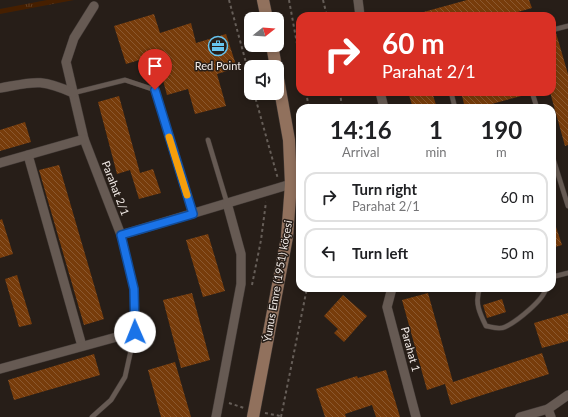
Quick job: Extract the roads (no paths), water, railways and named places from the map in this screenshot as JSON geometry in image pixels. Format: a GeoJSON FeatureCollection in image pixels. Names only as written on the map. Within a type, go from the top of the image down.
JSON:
{"type":"FeatureCollection","features":[{"type":"Feature","properties":{"kind":"street"},"geometry":{"type":"LineString","coordinates":[[263,0],[266,12]]}},
{"type":"Feature","properties":{"kind":"street"},"geometry":{"type":"LineString","coordinates":[[358,0],[360,12]]}},
{"type":"Feature","properties":{"kind":"street","name":"Parahat 2/1"},"geometry":{"type":"LineString","coordinates":[[94,6],[74,38],[66,62],[84,140],[121,235]]}},
{"type":"Feature","properties":{"kind":"street"},"geometry":{"type":"LineString","coordinates":[[0,88],[38,82],[51,83],[72,93]]}},
{"type":"Feature","properties":{"kind":"street","name":"Ýunus Emre (1951) köçesi"},"geometry":{"type":"LineString","coordinates":[[253,417],[287,237],[285,186],[289,140],[282,100]]}},
{"type":"Feature","properties":{"kind":"street"},"geometry":{"type":"LineString","coordinates":[[0,163],[84,140]]}},
{"type":"Feature","properties":{"kind":"street"},"geometry":{"type":"LineString","coordinates":[[28,155],[82,346]]}},
{"type":"Feature","properties":{"kind":"street"},"geometry":{"type":"LineString","coordinates":[[121,235],[285,186]]}},
{"type":"Feature","properties":{"kind":"street"},"geometry":{"type":"LineString","coordinates":[[216,417],[241,284],[241,254],[227,203]]}},
{"type":"Feature","properties":{"kind":"street","name":"Parahat 1"},"geometry":{"type":"LineString","coordinates":[[391,292],[387,307],[416,417]]}},
{"type":"Feature","properties":{"kind":"street"},"geometry":{"type":"LineString","coordinates":[[0,368],[135,332]]}},
{"type":"Feature","properties":{"kind":"street"},"geometry":{"type":"LineString","coordinates":[[520,417],[550,413],[568,394]]}},
{"type":"Feature","properties":{"kind":"lane"},"geometry":{"type":"LineString","coordinates":[[556,29],[568,26]]}},
{"type":"Feature","properties":{"kind":"lane"},"geometry":{"type":"LineString","coordinates":[[72,93],[125,80],[155,90],[193,214]]}},
{"type":"Feature","properties":{"kind":"lane"},"geometry":{"type":"LineString","coordinates":[[208,140],[227,203]]}},
{"type":"Feature","properties":{"kind":"lane"},"geometry":{"type":"LineString","coordinates":[[556,168],[568,206]]}},
{"type":"Feature","properties":{"kind":"lane"},"geometry":{"type":"LineString","coordinates":[[92,417],[110,400],[125,377],[135,332],[134,289],[121,235]]}},
{"type":"Feature","properties":{"kind":"lane"},"geometry":{"type":"LineString","coordinates":[[556,276],[568,272]]}},
{"type":"Feature","properties":{"kind":"lane"},"geometry":{"type":"LineString","coordinates":[[478,292],[478,310],[486,326],[496,328],[504,327],[527,311],[543,292]]}},
{"type":"Feature","properties":{"kind":"place","name":"Red Point"},"geometry":{"type":"Point","coordinates":[218,46]}}]}
